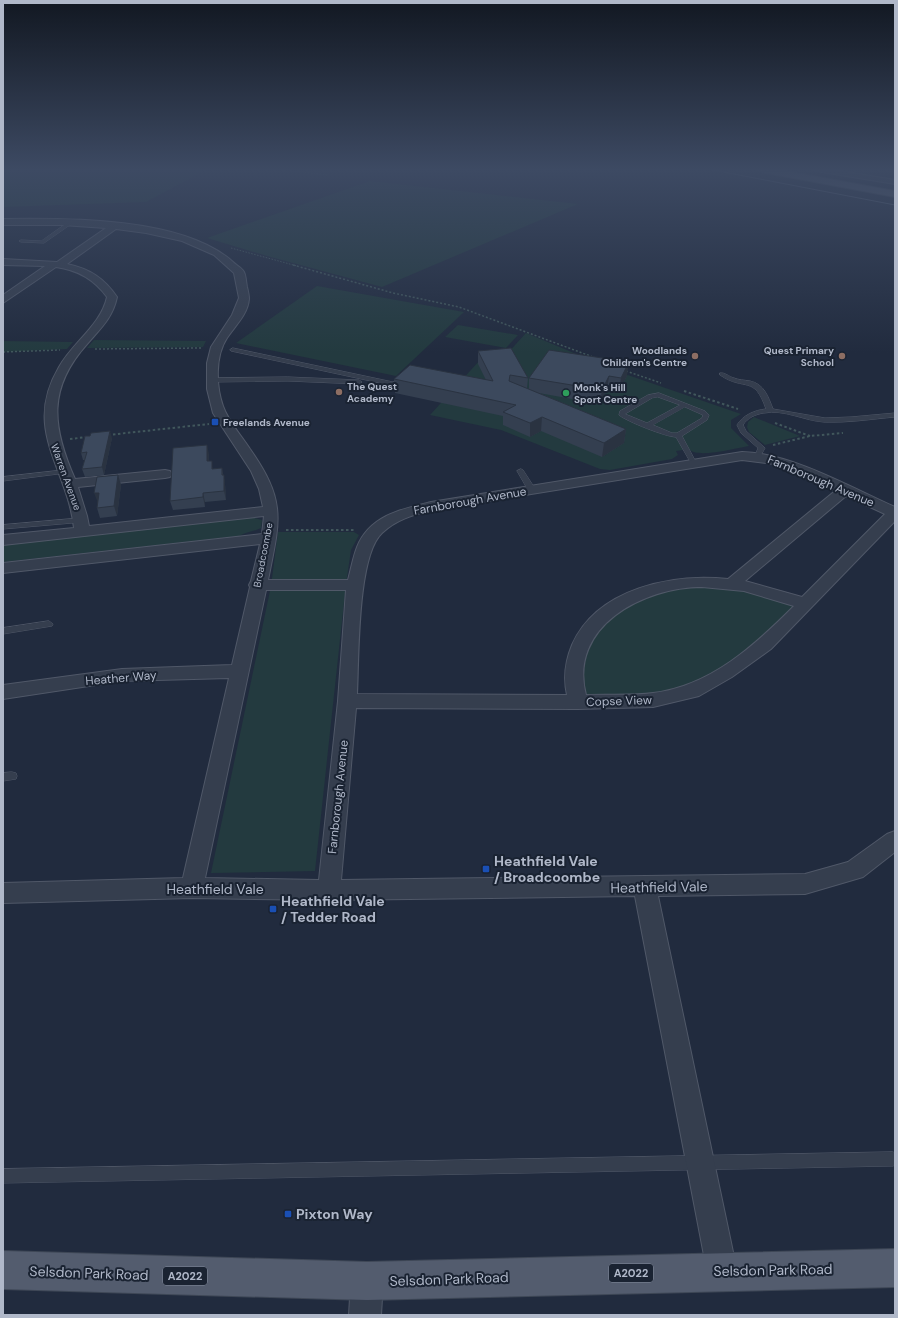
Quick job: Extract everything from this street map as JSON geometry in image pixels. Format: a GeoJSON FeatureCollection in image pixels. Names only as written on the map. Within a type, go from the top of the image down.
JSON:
{"type":"FeatureCollection","features":[{"type":"Feature","properties":{"kind":"main road","name":"Selsdon Park Road"},"geometry":{"type":"LineString","coordinates":[[3,1270],[366,1298],[722,1271],[895,1268]]}},
{"type":"Feature","properties":{"kind":"street"},"geometry":{"type":"LineString","coordinates":[[3,300],[108,231]]}},
{"type":"Feature","properties":{"kind":"street","name":"Broadcoombe"},"geometry":{"type":"LineString","coordinates":[[149,231],[189,240],[212,249],[227,259],[238,269],[244,296],[243,302],[238,314],[220,340],[214,358],[212,380],[217,406],[225,421],[265,481],[271,511],[269,534],[192,888]]}},
{"type":"Feature","properties":{"kind":"street","name":"Warren Avenue"},"geometry":{"type":"LineString","coordinates":[[3,262],[57,264],[77,270],[96,278],[107,288],[112,297],[108,315],[77,349],[62,371],[51,406],[53,441],[67,478],[82,526]]}},
{"type":"Feature","properties":{"kind":"street","name":"Farnborough Avenue"},"geometry":{"type":"LineString","coordinates":[[328,890],[347,700],[355,585],[365,546],[376,530],[397,515],[431,506],[760,452],[894,513]]}},
{"type":"Feature","properties":{"kind":"street"},"geometry":{"type":"LineString","coordinates":[[67,478],[165,474]]}},
{"type":"Feature","properties":{"kind":"street"},"geometry":{"type":"LineString","coordinates":[[732,584],[845,490]]}},
{"type":"Feature","properties":{"kind":"street"},"geometry":{"type":"LineString","coordinates":[[3,540],[82,526],[271,511]]}},
{"type":"Feature","properties":{"kind":"street","name":"Copse View"},"geometry":{"type":"LineString","coordinates":[[347,700],[578,702],[653,700],[692,691],[726,673],[765,646],[894,513]]}},
{"type":"Feature","properties":{"kind":"street"},"geometry":{"type":"LineString","coordinates":[[3,568],[269,534]]}},
{"type":"Feature","properties":{"kind":"street"},"geometry":{"type":"LineString","coordinates":[[578,702],[573,676],[577,654],[588,629],[626,598],[648,591],[704,582],[732,584],[773,593],[806,604]]}},
{"type":"Feature","properties":{"kind":"street"},"geometry":{"type":"LineString","coordinates":[[257,586],[355,585]]}},
{"type":"Feature","properties":{"kind":"street","name":"Heather Way"},"geometry":{"type":"LineString","coordinates":[[3,692],[122,675],[240,671]]}},
{"type":"Feature","properties":{"kind":"street","name":"Heathfield Vale"},"geometry":{"type":"LineString","coordinates":[[3,893],[192,888],[328,890],[805,884],[855,870],[895,840]]}},
{"type":"Feature","properties":{"kind":"street"},"geometry":{"type":"LineString","coordinates":[[645,887],[722,1271]]}},
{"type":"Feature","properties":{"kind":"lane"},"geometry":{"type":"LineString","coordinates":[[21,241],[42,242],[59,231]]}},
{"type":"Feature","properties":{"kind":"lane"},"geometry":{"type":"LineString","coordinates":[[233,350],[394,384]]}},
{"type":"Feature","properties":{"kind":"lane"},"geometry":{"type":"LineString","coordinates":[[212,380],[333,380],[394,384],[409,370]]}},
{"type":"Feature","properties":{"kind":"lane"},"geometry":{"type":"LineString","coordinates":[[722,374],[729,378],[754,384],[760,388],[766,396],[770,410]]}},
{"type":"Feature","properties":{"kind":"lane"},"geometry":{"type":"LineString","coordinates":[[650,396],[659,396],[685,405],[706,415],[705,419],[678,435],[671,435],[646,426],[622,416],[622,412],[650,396]]}},
{"type":"Feature","properties":{"kind":"lane"},"geometry":{"type":"LineString","coordinates":[[646,426],[685,405]]}},
{"type":"Feature","properties":{"kind":"lane"},"geometry":{"type":"LineString","coordinates":[[760,452],[743,432],[740,425],[742,420],[759,410],[770,410],[824,420],[895,415]]}},
{"type":"Feature","properties":{"kind":"lane"},"geometry":{"type":"LineString","coordinates":[[678,435],[694,464]]}},
{"type":"Feature","properties":{"kind":"lane"},"geometry":{"type":"LineString","coordinates":[[521,471],[532,490]]}},
{"type":"Feature","properties":{"kind":"lane"},"geometry":{"type":"LineString","coordinates":[[3,479],[67,478]]}},
{"type":"Feature","properties":{"kind":"lane"},"geometry":{"type":"LineString","coordinates":[[3,527],[82,526]]}},
{"type":"Feature","properties":{"kind":"lane"},"geometry":{"type":"LineString","coordinates":[[3,631],[49,624]]}},
{"type":"Feature","properties":{"kind":"lane"},"geometry":{"type":"LineString","coordinates":[[3,1176],[701,1164],[893,1159]]}},
{"type":"Feature","properties":{"kind":"path"},"geometry":{"type":"LineString","coordinates":[[227,246],[263,258],[393,293],[459,307],[546,338],[596,359]]}},
{"type":"Feature","properties":{"kind":"path"},"geometry":{"type":"LineString","coordinates":[[3,352],[77,349],[204,348]]}},
{"type":"Feature","properties":{"kind":"path"},"geometry":{"type":"LineString","coordinates":[[625,371],[662,383]]}},
{"type":"Feature","properties":{"kind":"path"},"geometry":{"type":"LineString","coordinates":[[684,391],[810,436]]}},
{"type":"Feature","properties":{"kind":"path"},"geometry":{"type":"LineString","coordinates":[[103,435],[202,426],[225,421]]}},
{"type":"Feature","properties":{"kind":"path"},"geometry":{"type":"LineString","coordinates":[[760,452],[810,436],[849,432]]}},
{"type":"Feature","properties":{"kind":"path"},"geometry":{"type":"LineString","coordinates":[[53,441],[88,437]]}},
{"type":"Feature","properties":{"kind":"path"},"geometry":{"type":"LineString","coordinates":[[269,534],[376,530]]}},
{"type":"Feature","properties":{"kind":"green space"},"geometry":{"type":"Polygon","coordinates":[[[228,231],[515,231],[382,287],[207,238],[228,231]]]}},
{"type":"Feature","properties":{"kind":"green space"},"geometry":{"type":"Polygon","coordinates":[[[317,286],[464,312],[396,376],[236,343],[317,286]]]}},
{"type":"Feature","properties":{"kind":"green space"},"geometry":{"type":"Polygon","coordinates":[[[458,325],[518,335],[506,348],[445,337],[458,325]]]}},
{"type":"Feature","properties":{"kind":"green space","name":"Monk's Hill Sport Centre"},"geometry":{"type":"Polygon","coordinates":[[[526,333],[622,373],[741,414],[731,420],[731,428],[749,446],[708,453],[693,452],[689,449],[676,451],[678,455],[672,459],[610,470],[600,469],[501,430],[430,415],[480,360],[506,355],[526,333]]]}},
{"type":"Feature","properties":{"kind":"green space"},"geometry":{"type":"Polygon","coordinates":[[[94,340],[206,341],[203,347],[87,348],[94,340]]]}},
{"type":"Feature","properties":{"kind":"green space"},"geometry":{"type":"Polygon","coordinates":[[[3,341],[73,342],[67,349],[3,352],[3,341]]]}},
{"type":"Feature","properties":{"kind":"green space"},"geometry":{"type":"Polygon","coordinates":[[[754,417],[800,436],[765,445],[749,432],[747,427],[748,422],[754,417]]]}},
{"type":"Feature","properties":{"kind":"green space"},"geometry":{"type":"Polygon","coordinates":[[[251,517],[262,520],[261,528],[239,536],[3,562],[3,544],[251,517]]]}},
{"type":"Feature","properties":{"kind":"green space"},"geometry":{"type":"Polygon","coordinates":[[[278,532],[354,532],[359,535],[351,550],[346,584],[315,871],[211,873],[271,586],[278,532]]]}},
{"type":"Feature","properties":{"kind":"green space"},"geometry":{"type":"Polygon","coordinates":[[[704,582],[806,604],[765,645],[692,691],[578,702],[577,654],[626,598],[704,582]]]}},
{"type":"Feature","properties":{"kind":"building"},"geometry":{"type":"Polygon","coordinates":[[[511,348],[528,378],[510,375],[509,381],[626,429],[604,443],[542,417],[530,423],[503,412],[516,405],[394,379],[410,365],[493,381],[478,351],[511,348]]]}},
{"type":"Feature","properties":{"kind":"building"},"geometry":{"type":"Polygon","coordinates":[[[549,350],[629,362],[621,378],[609,376],[602,390],[529,378],[549,350]]]}},
{"type":"Feature","properties":{"kind":"building"},"geometry":{"type":"Polygon","coordinates":[[[110,431],[102,467],[82,469],[87,452],[81,453],[85,436],[90,436],[91,433],[110,431]]]}},
{"type":"Feature","properties":{"kind":"building"},"geometry":{"type":"Polygon","coordinates":[[[207,445],[207,461],[212,461],[212,469],[222,468],[222,475],[224,475],[224,491],[203,493],[203,497],[170,501],[173,448],[207,445]]]}},
{"type":"Feature","properties":{"kind":"building"},"geometry":{"type":"Polygon","coordinates":[[[118,475],[114,506],[97,508],[99,493],[94,493],[97,477],[118,475]]]}},
{"type":"Feature","properties":{"kind":"place","name":"Woodlands Children's Centre"},"geometry":{"type":"Point","coordinates":[695,356]}},
{"type":"Feature","properties":{"kind":"place","name":"Quest Primary School"},"geometry":{"type":"Point","coordinates":[842,356]}},
{"type":"Feature","properties":{"kind":"place","name":"The Quest Academy"},"geometry":{"type":"Point","coordinates":[339,392]}},
{"type":"Feature","properties":{"kind":"place","name":"Monk's Hill Sport Centre"},"geometry":{"type":"Point","coordinates":[566,393]}},
{"type":"Feature","properties":{"kind":"place","name":"Freelands Avenue"},"geometry":{"type":"Point","coordinates":[215,422]}},
{"type":"Feature","properties":{"kind":"place","name":"Heathfield Vale / Broadcoombe"},"geometry":{"type":"Point","coordinates":[486,869]}},
{"type":"Feature","properties":{"kind":"place","name":"Heathfield Vale / Tedder Road"},"geometry":{"type":"Point","coordinates":[273,909]}},
{"type":"Feature","properties":{"kind":"place","name":"Pixton Way"},"geometry":{"type":"Point","coordinates":[288,1214]}}]}
